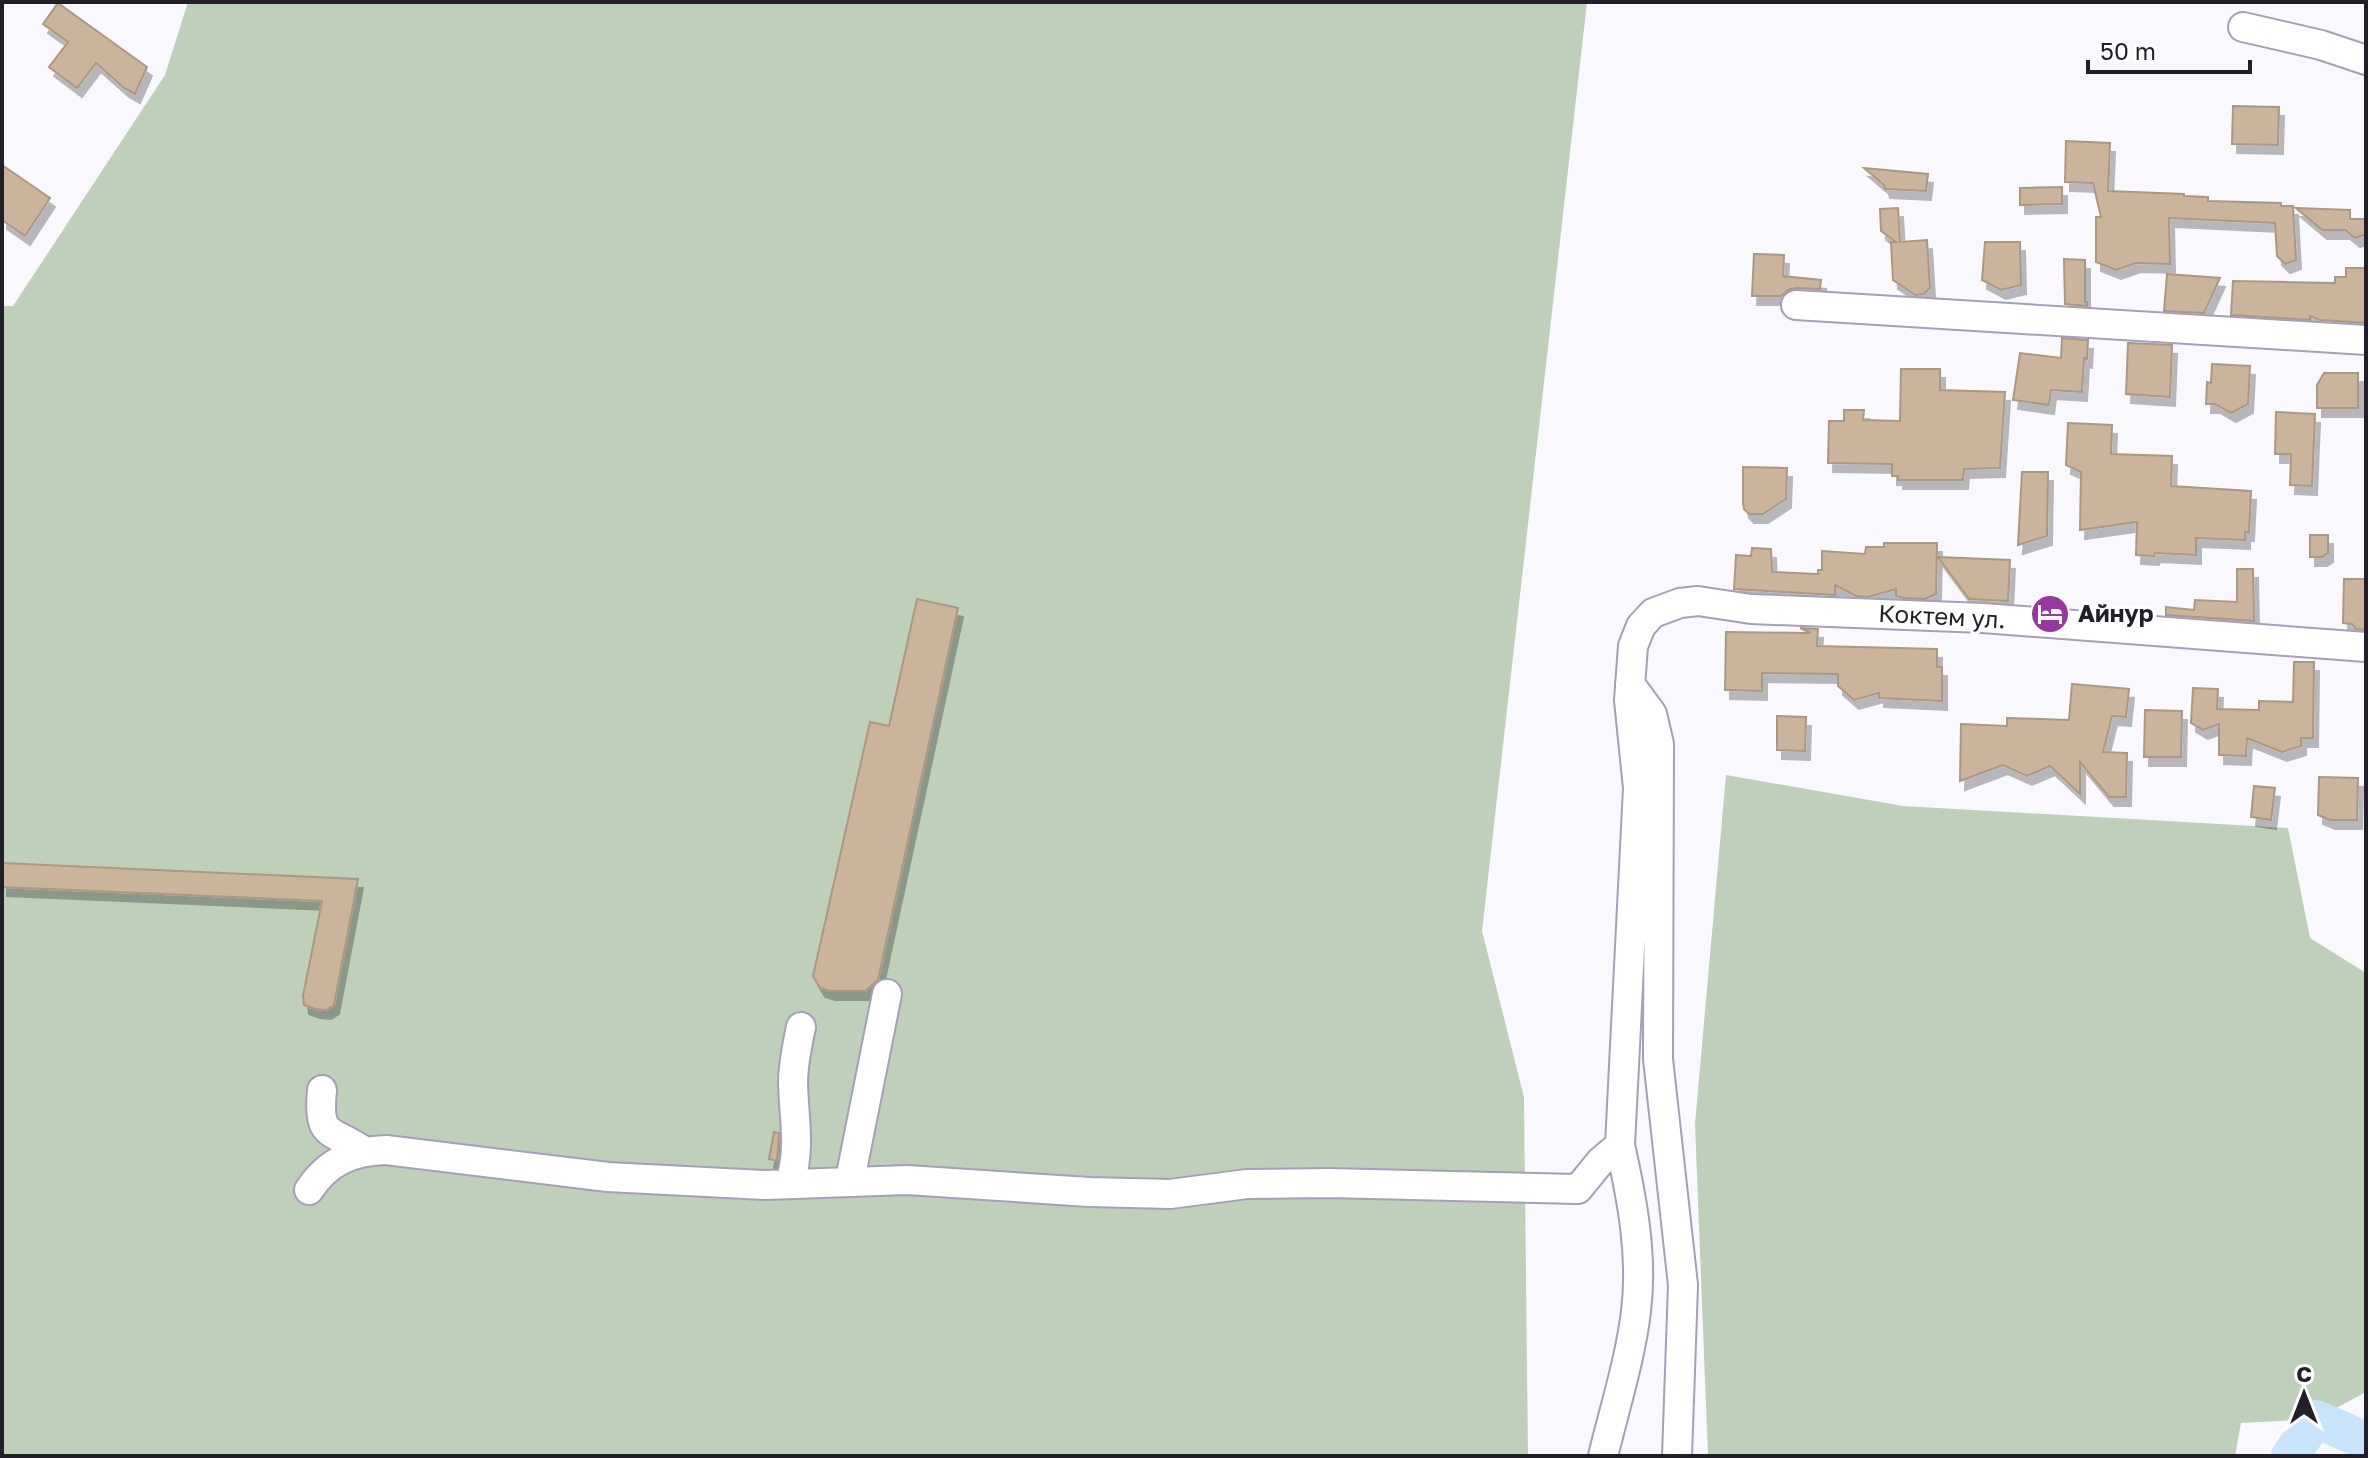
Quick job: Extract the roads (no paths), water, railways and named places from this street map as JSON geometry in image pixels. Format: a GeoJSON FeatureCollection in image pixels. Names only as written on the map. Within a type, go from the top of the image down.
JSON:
{"type":"FeatureCollection","features":[{"type":"Feature","properties":{"kind":"street"},"geometry":{"type":"LineString","coordinates":[[2243,27],[2321,45],[2366,60]]}},
{"type":"Feature","properties":{"kind":"street"},"geometry":{"type":"LineString","coordinates":[[1796,305],[2366,340]]}},
{"type":"Feature","properties":{"kind":"street","name":"Коктем ул."},"geometry":{"type":"LineString","coordinates":[[1603,1456],[1637,1300],[1632,1201],[1620,1145],[1638,788],[1631,736],[1630,684],[1633,646],[1647,619],[1653,613],[1680,603],[1709,602],[1751,609],[1983,618],[2366,647]]}},
{"type":"Feature","properties":{"kind":"street"},"geometry":{"type":"LineString","coordinates":[[1630,684],[1652,714],[1659,744],[1658,1059],[1683,1285],[1677,1456]]}},
{"type":"Feature","properties":{"kind":"street"},"geometry":{"type":"LineString","coordinates":[[850,1180],[887,994]]}},
{"type":"Feature","properties":{"kind":"street"},"geometry":{"type":"LineString","coordinates":[[790,1184],[798,1157],[793,1084],[794,1059],[801,1027]]}},
{"type":"Feature","properties":{"kind":"street"},"geometry":{"type":"LineString","coordinates":[[322,1090],[323,1123],[332,1136],[353,1143],[364,1151]]}},
{"type":"Feature","properties":{"kind":"street"},"geometry":{"type":"LineString","coordinates":[[309,1190],[320,1174],[342,1159],[364,1151],[416,1152],[608,1177],[766,1185],[850,1180],[953,1181],[1089,1192],[1170,1194],[1247,1184],[1358,1183],[1578,1189],[1600,1162],[1620,1145]]}},
{"type":"Feature","properties":{"kind":"waterway"},"geometry":{"type":"LineString","coordinates":[[2290,1456],[2316,1419],[2366,1441]]}},
{"type":"Feature","properties":{"kind":"place","name":"Айнур"},"geometry":{"type":"Point","coordinates":[2050,614]}}]}
